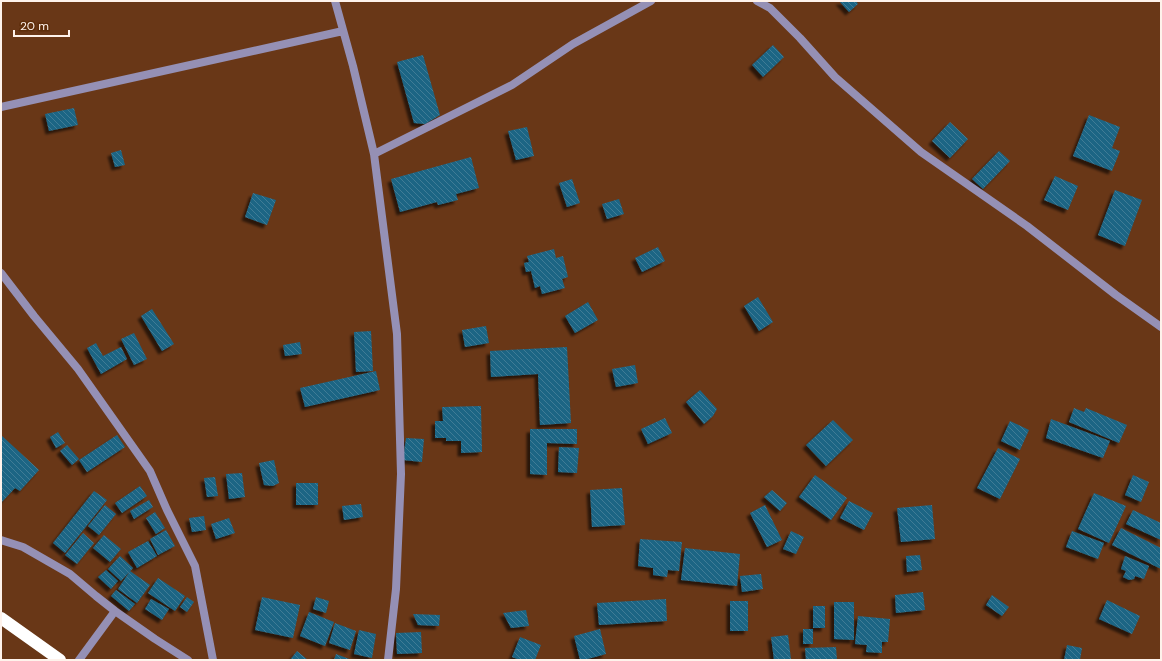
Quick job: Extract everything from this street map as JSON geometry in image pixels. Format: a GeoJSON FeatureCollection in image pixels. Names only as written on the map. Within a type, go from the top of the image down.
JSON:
{"type":"FeatureCollection","features":[{"type":"Feature","properties":{"kind":"highway"},"geometry":{"type":"LineString","coordinates":[[1,618],[60,660]]}},
{"type":"Feature","properties":{"kind":"street"},"geometry":{"type":"LineString","coordinates":[[335,1],[374,154],[397,334],[401,474],[396,589],[388,660]]}},
{"type":"Feature","properties":{"kind":"street"},"geometry":{"type":"LineString","coordinates":[[374,154],[512,85],[573,44],[651,1]]}},
{"type":"Feature","properties":{"kind":"street"},"geometry":{"type":"LineString","coordinates":[[757,1],[770,8],[800,38],[835,77],[921,152],[1027,226],[1116,295],[1161,327]]}},
{"type":"Feature","properties":{"kind":"street"},"geometry":{"type":"LineString","coordinates":[[1,107],[343,31]]}},
{"type":"Feature","properties":{"kind":"street"},"geometry":{"type":"LineString","coordinates":[[1,273],[78,369],[150,471],[167,510],[195,566],[213,660]]}},
{"type":"Feature","properties":{"kind":"street"},"geometry":{"type":"LineString","coordinates":[[1,540],[23,547],[70,574],[115,611],[188,660]]}},
{"type":"Feature","properties":{"kind":"street"},"geometry":{"type":"LineString","coordinates":[[79,660],[115,611]]}},
{"type":"Feature","properties":{"kind":"building"},"geometry":{"type":"Polygon","coordinates":[[[839,1],[856,1],[858,4],[849,12],[839,1]]]}},
{"type":"Feature","properties":{"kind":"building"},"geometry":{"type":"Polygon","coordinates":[[[773,45],[784,57],[763,77],[752,65],[773,45]]]}},
{"type":"Feature","properties":{"kind":"building"},"geometry":{"type":"Polygon","coordinates":[[[423,55],[440,115],[425,124],[414,123],[397,62],[423,55]]]}},
{"type":"Feature","properties":{"kind":"building"},"geometry":{"type":"Polygon","coordinates":[[[74,108],[78,125],[49,131],[45,114],[74,108]]]}},
{"type":"Feature","properties":{"kind":"building"},"geometry":{"type":"Polygon","coordinates":[[[1089,115],[1120,127],[1112,148],[1120,151],[1112,171],[1073,156],[1089,115]]]}},
{"type":"Feature","properties":{"kind":"building"},"geometry":{"type":"Polygon","coordinates":[[[950,122],[968,139],[950,158],[932,141],[950,122]]]}},
{"type":"Feature","properties":{"kind":"building"},"geometry":{"type":"Polygon","coordinates":[[[527,127],[534,156],[516,160],[508,131],[527,127]]]}},
{"type":"Feature","properties":{"kind":"building"},"geometry":{"type":"Polygon","coordinates":[[[121,150],[125,165],[115,167],[111,153],[121,150]]]}},
{"type":"Feature","properties":{"kind":"building"},"geometry":{"type":"Polygon","coordinates":[[[999,151],[1010,161],[983,189],[972,179],[999,151]]]}},
{"type":"Feature","properties":{"kind":"building"},"geometry":{"type":"Polygon","coordinates":[[[471,157],[479,188],[456,194],[458,200],[438,205],[437,202],[400,212],[391,179],[471,157]]]}},
{"type":"Feature","properties":{"kind":"building"},"geometry":{"type":"Polygon","coordinates":[[[1055,176],[1078,186],[1068,210],[1044,200],[1055,176]]]}},
{"type":"Feature","properties":{"kind":"building"},"geometry":{"type":"Polygon","coordinates":[[[572,179],[580,203],[567,207],[559,183],[572,179]]]}},
{"type":"Feature","properties":{"kind":"building"},"geometry":{"type":"Polygon","coordinates":[[[1115,190],[1142,200],[1125,246],[1098,235],[1115,190]]]}},
{"type":"Feature","properties":{"kind":"building"},"geometry":{"type":"Polygon","coordinates":[[[253,193],[276,200],[267,225],[245,217],[253,193]]]}},
{"type":"Feature","properties":{"kind":"building"},"geometry":{"type":"Polygon","coordinates":[[[619,199],[624,214],[607,219],[602,204],[619,199]]]}},
{"type":"Feature","properties":{"kind":"building"},"geometry":{"type":"Polygon","coordinates":[[[658,247],[665,261],[642,272],[635,258],[658,247]]]}},
{"type":"Feature","properties":{"kind":"building"},"geometry":{"type":"Polygon","coordinates":[[[554,249],[556,258],[563,256],[568,277],[562,279],[565,288],[542,294],[540,286],[535,288],[531,271],[526,272],[524,263],[529,262],[527,256],[554,249]]]}},
{"type":"Feature","properties":{"kind":"building"},"geometry":{"type":"Polygon","coordinates":[[[758,297],[773,322],[759,331],[744,306],[758,297]]]}},
{"type":"Feature","properties":{"kind":"building"},"geometry":{"type":"Polygon","coordinates":[[[588,302],[598,320],[575,333],[565,316],[588,302]]]}},
{"type":"Feature","properties":{"kind":"building"},"geometry":{"type":"Polygon","coordinates":[[[152,309],[174,344],[162,351],[141,316],[152,309]]]}},
{"type":"Feature","properties":{"kind":"building"},"geometry":{"type":"Polygon","coordinates":[[[486,326],[489,343],[465,347],[462,330],[486,326]]]}},
{"type":"Feature","properties":{"kind":"building"},"geometry":{"type":"Polygon","coordinates":[[[371,331],[373,371],[356,372],[354,332],[371,331]]]}},
{"type":"Feature","properties":{"kind":"building"},"geometry":{"type":"Polygon","coordinates":[[[134,333],[147,359],[134,365],[121,339],[134,333]]]}},
{"type":"Feature","properties":{"kind":"building"},"geometry":{"type":"Polygon","coordinates":[[[300,342],[302,354],[285,356],[283,345],[300,342]]]}},
{"type":"Feature","properties":{"kind":"building"},"geometry":{"type":"Polygon","coordinates":[[[96,343],[103,356],[121,347],[127,359],[101,374],[87,348],[96,343]]]}},
{"type":"Feature","properties":{"kind":"building"},"geometry":{"type":"Polygon","coordinates":[[[567,347],[571,423],[540,425],[538,374],[491,377],[490,351],[567,347]]]}},
{"type":"Feature","properties":{"kind":"building"},"geometry":{"type":"Polygon","coordinates":[[[635,365],[638,383],[616,387],[612,369],[635,365]]]}},
{"type":"Feature","properties":{"kind":"building"},"geometry":{"type":"Polygon","coordinates":[[[376,371],[380,390],[305,407],[300,388],[376,371]]]}},
{"type":"Feature","properties":{"kind":"building"},"geometry":{"type":"Polygon","coordinates":[[[700,390],[717,409],[713,416],[704,424],[686,402],[700,390]]]}},
{"type":"Feature","properties":{"kind":"building"},"geometry":{"type":"Polygon","coordinates":[[[481,406],[482,452],[461,453],[461,441],[446,441],[446,438],[435,438],[435,421],[443,421],[442,407],[481,406]]]}},
{"type":"Feature","properties":{"kind":"building"},"geometry":{"type":"Polygon","coordinates":[[[1074,408],[1084,412],[1086,408],[1127,425],[1119,443],[1069,422],[1074,408]]]}},
{"type":"Feature","properties":{"kind":"building"},"geometry":{"type":"Polygon","coordinates":[[[665,418],[672,433],[648,444],[641,429],[665,418]]]}},
{"type":"Feature","properties":{"kind":"building"},"geometry":{"type":"Polygon","coordinates":[[[1051,419],[1110,441],[1103,458],[1046,438],[1051,419]]]}},
{"type":"Feature","properties":{"kind":"building"},"geometry":{"type":"Polygon","coordinates":[[[833,420],[853,440],[826,466],[806,445],[833,420]]]}},
{"type":"Feature","properties":{"kind":"building"},"geometry":{"type":"Polygon","coordinates":[[[1010,421],[1029,430],[1020,450],[1001,441],[1010,421]]]}},
{"type":"Feature","properties":{"kind":"building"},"geometry":{"type":"Polygon","coordinates":[[[530,429],[577,429],[577,444],[547,443],[547,475],[530,474],[530,429]]]}},
{"type":"Feature","properties":{"kind":"building"},"geometry":{"type":"Polygon","coordinates":[[[58,432],[65,443],[56,448],[50,437],[58,432]]]}},
{"type":"Feature","properties":{"kind":"building"},"geometry":{"type":"Polygon","coordinates":[[[1,435],[39,470],[20,491],[15,488],[1,503],[1,435]]]}},
{"type":"Feature","properties":{"kind":"building"},"geometry":{"type":"Polygon","coordinates":[[[117,435],[125,447],[87,472],[79,460],[117,435]]]}},
{"type":"Feature","properties":{"kind":"building"},"geometry":{"type":"Polygon","coordinates":[[[406,438],[424,439],[422,462],[403,460],[406,438]]]}},
{"type":"Feature","properties":{"kind":"building"},"geometry":{"type":"Polygon","coordinates":[[[67,445],[79,459],[72,465],[60,451],[67,445]]]}},
{"type":"Feature","properties":{"kind":"building"},"geometry":{"type":"Polygon","coordinates":[[[559,447],[579,448],[577,473],[558,472],[559,447]]]}},
{"type":"Feature","properties":{"kind":"building"},"geometry":{"type":"Polygon","coordinates":[[[998,448],[1020,459],[1000,499],[977,488],[998,448]]]}},
{"type":"Feature","properties":{"kind":"building"},"geometry":{"type":"Polygon","coordinates":[[[274,460],[279,483],[273,486],[264,485],[259,463],[274,460]]]}},
{"type":"Feature","properties":{"kind":"building"},"geometry":{"type":"Polygon","coordinates":[[[242,473],[245,497],[229,499],[226,474],[242,473]]]}},
{"type":"Feature","properties":{"kind":"building"},"geometry":{"type":"Polygon","coordinates":[[[815,475],[847,498],[831,520],[799,497],[815,475]]]}},
{"type":"Feature","properties":{"kind":"building"},"geometry":{"type":"Polygon","coordinates":[[[1133,475],[1149,482],[1141,502],[1125,495],[1133,475]]]}},
{"type":"Feature","properties":{"kind":"building"},"geometry":{"type":"Polygon","coordinates":[[[215,477],[218,496],[207,497],[204,478],[215,477]]]}},
{"type":"Feature","properties":{"kind":"building"},"geometry":{"type":"Polygon","coordinates":[[[296,483],[318,483],[318,505],[296,505],[296,483]]]}},
{"type":"Feature","properties":{"kind":"building"},"geometry":{"type":"Polygon","coordinates":[[[140,486],[147,496],[122,513],[115,503],[140,486]]]}},
{"type":"Feature","properties":{"kind":"building"},"geometry":{"type":"Polygon","coordinates":[[[622,488],[625,525],[592,527],[590,490],[622,488]]]}},
{"type":"Feature","properties":{"kind":"building"},"geometry":{"type":"Polygon","coordinates":[[[772,490],[787,503],[780,511],[764,497],[772,490]]]}},
{"type":"Feature","properties":{"kind":"building"},"geometry":{"type":"Polygon","coordinates":[[[94,491],[107,500],[65,553],[53,543],[94,491]]]}},
{"type":"Feature","properties":{"kind":"building"},"geometry":{"type":"Polygon","coordinates":[[[1094,493],[1126,506],[1109,543],[1078,529],[1094,493]]]}},
{"type":"Feature","properties":{"kind":"building"},"geometry":{"type":"Polygon","coordinates":[[[149,500],[153,507],[134,519],[130,511],[149,500]]]}},
{"type":"Feature","properties":{"kind":"building"},"geometry":{"type":"Polygon","coordinates":[[[849,501],[873,513],[864,530],[840,518],[849,501]]]}},
{"type":"Feature","properties":{"kind":"building"},"geometry":{"type":"Polygon","coordinates":[[[361,504],[363,517],[344,520],[342,506],[361,504]]]}},
{"type":"Feature","properties":{"kind":"building"},"geometry":{"type":"Polygon","coordinates":[[[105,505],[116,514],[99,535],[88,526],[105,505]]]}},
{"type":"Feature","properties":{"kind":"building"},"geometry":{"type":"Polygon","coordinates":[[[765,505],[782,540],[767,547],[750,513],[765,505]]]}},
{"type":"Feature","properties":{"kind":"building"},"geometry":{"type":"Polygon","coordinates":[[[932,505],[935,539],[901,542],[897,508],[932,505]]]}},
{"type":"Feature","properties":{"kind":"building"},"geometry":{"type":"Polygon","coordinates":[[[1133,510],[1161,523],[1161,540],[1126,524],[1133,510]]]}},
{"type":"Feature","properties":{"kind":"building"},"geometry":{"type":"Polygon","coordinates":[[[155,512],[165,528],[156,534],[146,518],[155,512]]]}},
{"type":"Feature","properties":{"kind":"building"},"geometry":{"type":"Polygon","coordinates":[[[204,516],[206,530],[192,532],[189,518],[204,516]]]}},
{"type":"Feature","properties":{"kind":"building"},"geometry":{"type":"Polygon","coordinates":[[[229,518],[235,533],[216,539],[211,524],[229,518]]]}},
{"type":"Feature","properties":{"kind":"building"},"geometry":{"type":"Polygon","coordinates":[[[1121,528],[1161,548],[1161,569],[1112,545],[1121,528]]]}},
{"type":"Feature","properties":{"kind":"building"},"geometry":{"type":"Polygon","coordinates":[[[166,530],[175,546],[158,555],[150,539],[166,530]]]}},
{"type":"Feature","properties":{"kind":"building"},"geometry":{"type":"Polygon","coordinates":[[[791,531],[804,537],[796,554],[783,549],[791,531]]]}},
{"type":"Feature","properties":{"kind":"building"},"geometry":{"type":"Polygon","coordinates":[[[1072,531],[1104,543],[1098,559],[1066,547],[1072,531]]]}},
{"type":"Feature","properties":{"kind":"building"},"geometry":{"type":"Polygon","coordinates":[[[83,533],[94,543],[77,564],[65,555],[83,533]]]}},
{"type":"Feature","properties":{"kind":"building"},"geometry":{"type":"Polygon","coordinates":[[[104,535],[121,549],[110,562],[93,548],[104,535]]]}},
{"type":"Feature","properties":{"kind":"building"},"geometry":{"type":"Polygon","coordinates":[[[640,539],[682,542],[679,571],[668,570],[667,577],[653,575],[653,568],[638,566],[640,539]]]}},
{"type":"Feature","properties":{"kind":"building"},"geometry":{"type":"Polygon","coordinates":[[[148,541],[157,556],[137,568],[128,552],[148,541]]]}},
{"type":"Feature","properties":{"kind":"building"},"geometry":{"type":"Polygon","coordinates":[[[685,548],[740,554],[737,586],[681,580],[685,548]]]}},
{"type":"Feature","properties":{"kind":"building"},"geometry":{"type":"Polygon","coordinates":[[[920,555],[922,570],[907,572],[906,556],[920,555]]]}},
{"type":"Feature","properties":{"kind":"building"},"geometry":{"type":"Polygon","coordinates":[[[120,556],[133,568],[121,581],[108,569],[120,556]]]}},
{"type":"Feature","properties":{"kind":"building"},"geometry":{"type":"Polygon","coordinates":[[[1125,556],[1149,566],[1144,579],[1135,576],[1134,579],[1129,580],[1123,577],[1126,571],[1121,569],[1125,556]]]}},
{"type":"Feature","properties":{"kind":"building"},"geometry":{"type":"Polygon","coordinates":[[[106,570],[118,581],[111,589],[98,577],[106,570]]]}},
{"type":"Feature","properties":{"kind":"building"},"geometry":{"type":"Polygon","coordinates":[[[130,571],[150,585],[137,603],[118,589],[130,571]]]}},
{"type":"Feature","properties":{"kind":"building"},"geometry":{"type":"Polygon","coordinates":[[[761,574],[763,589],[742,592],[740,576],[761,574]]]}},
{"type":"Feature","properties":{"kind":"building"},"geometry":{"type":"Polygon","coordinates":[[[158,578],[185,596],[175,611],[148,593],[158,578]]]}},
{"type":"Feature","properties":{"kind":"building"},"geometry":{"type":"Polygon","coordinates":[[[116,590],[135,604],[129,611],[111,596],[116,590]]]}},
{"type":"Feature","properties":{"kind":"building"},"geometry":{"type":"Polygon","coordinates":[[[923,592],[925,610],[896,613],[895,595],[923,592]]]}},
{"type":"Feature","properties":{"kind":"building"},"geometry":{"type":"Polygon","coordinates":[[[992,595],[1009,607],[1002,616],[986,605],[992,595]]]}},
{"type":"Feature","properties":{"kind":"building"},"geometry":{"type":"Polygon","coordinates":[[[187,597],[194,602],[187,612],[180,607],[187,597]]]}},
{"type":"Feature","properties":{"kind":"building"},"geometry":{"type":"Polygon","coordinates":[[[262,597],[300,605],[293,638],[255,630],[262,597]]]}},
{"type":"Feature","properties":{"kind":"building"},"geometry":{"type":"Polygon","coordinates":[[[316,597],[329,601],[326,613],[313,609],[316,597]]]}},
{"type":"Feature","properties":{"kind":"building"},"geometry":{"type":"Polygon","coordinates":[[[151,599],[169,609],[162,620],[145,609],[151,599]]]}},
{"type":"Feature","properties":{"kind":"building"},"geometry":{"type":"Polygon","coordinates":[[[666,599],[667,621],[599,625],[597,603],[666,599]]]}},
{"type":"Feature","properties":{"kind":"building"},"geometry":{"type":"Polygon","coordinates":[[[1107,600],[1140,616],[1132,634],[1099,619],[1107,600]]]}},
{"type":"Feature","properties":{"kind":"building"},"geometry":{"type":"Polygon","coordinates":[[[730,601],[748,601],[748,631],[730,631],[730,601]]]}},
{"type":"Feature","properties":{"kind":"building"},"geometry":{"type":"Polygon","coordinates":[[[834,602],[854,602],[854,640],[834,639],[834,602]]]}},
{"type":"Feature","properties":{"kind":"building"},"geometry":{"type":"Polygon","coordinates":[[[813,606],[825,606],[825,628],[813,628],[813,606]]]}},
{"type":"Feature","properties":{"kind":"building"},"geometry":{"type":"Polygon","coordinates":[[[526,610],[529,626],[511,628],[503,613],[526,610]]]}},
{"type":"Feature","properties":{"kind":"building"},"geometry":{"type":"Polygon","coordinates":[[[309,612],[334,622],[325,646],[300,636],[309,612]]]}},
{"type":"Feature","properties":{"kind":"building"},"geometry":{"type":"Polygon","coordinates":[[[413,614],[440,615],[439,626],[418,625],[413,614]]]}},
{"type":"Feature","properties":{"kind":"building"},"geometry":{"type":"Polygon","coordinates":[[[858,616],[890,619],[888,642],[882,642],[882,653],[866,652],[867,645],[855,644],[858,616]]]}},
{"type":"Feature","properties":{"kind":"building"},"geometry":{"type":"Polygon","coordinates":[[[335,623],[356,631],[350,650],[329,643],[335,623]]]}},
{"type":"Feature","properties":{"kind":"building"},"geometry":{"type":"Polygon","coordinates":[[[600,629],[606,654],[580,660],[574,636],[600,629]]]}},
{"type":"Feature","properties":{"kind":"building"},"geometry":{"type":"Polygon","coordinates":[[[803,629],[813,629],[813,644],[803,644],[803,629]]]}},
{"type":"Feature","properties":{"kind":"building"},"geometry":{"type":"Polygon","coordinates":[[[359,630],[376,634],[372,658],[354,654],[359,630]]]}},
{"type":"Feature","properties":{"kind":"building"},"geometry":{"type":"Polygon","coordinates":[[[421,632],[422,653],[397,654],[396,633],[421,632]]]}},
{"type":"Feature","properties":{"kind":"building"},"geometry":{"type":"Polygon","coordinates":[[[788,635],[791,659],[774,660],[771,637],[788,635]]]}},
{"type":"Feature","properties":{"kind":"building"},"geometry":{"type":"Polygon","coordinates":[[[520,637],[541,645],[535,660],[520,660],[512,657],[520,637]]]}},
{"type":"Feature","properties":{"kind":"building"},"geometry":{"type":"Polygon","coordinates":[[[1067,645],[1082,648],[1080,660],[1064,660],[1067,645]]]}},
{"type":"Feature","properties":{"kind":"building"},"geometry":{"type":"Polygon","coordinates":[[[836,647],[837,660],[806,660],[805,648],[836,647]]]}},
{"type":"Feature","properties":{"kind":"building"},"geometry":{"type":"Polygon","coordinates":[[[297,651],[308,660],[290,660],[297,651]]]}},
{"type":"Feature","properties":{"kind":"building"},"geometry":{"type":"Polygon","coordinates":[[[336,654],[352,660],[334,660],[336,654]]]}}]}
